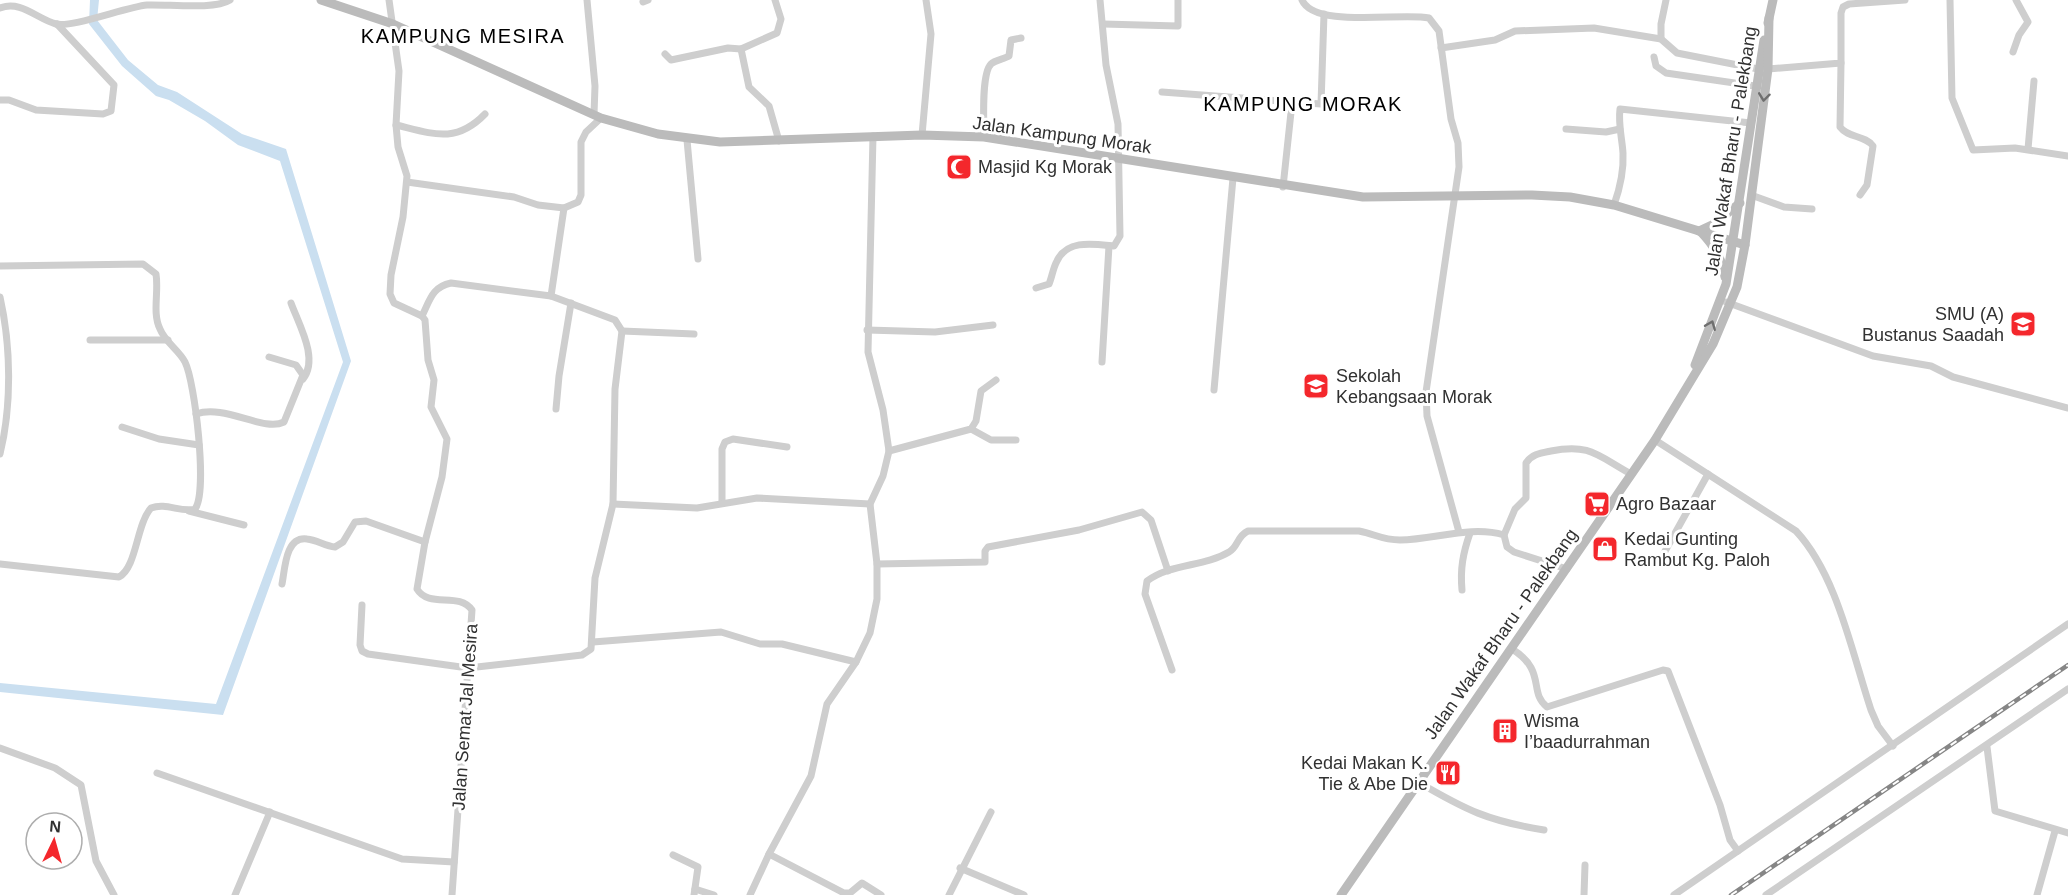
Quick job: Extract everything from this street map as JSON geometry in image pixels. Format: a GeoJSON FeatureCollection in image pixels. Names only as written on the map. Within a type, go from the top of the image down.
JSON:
{"type":"FeatureCollection","features":[{"type":"Feature","properties":{"kind":"main road","name":"Jalan Kampung Morak"},"geometry":{"type":"LineString","coordinates":[[321,0],[393,24],[598,116],[687,140],[779,141],[922,135],[984,137],[1283,187],[1363,197],[1552,195],[1614,205],[1745,245]]}},
{"type":"Feature","properties":{"kind":"main road","name":"Jalan Wakaf Bharu - Palekbang"},"geometry":{"type":"LineString","coordinates":[[1341,895],[1655,440],[1713,344],[1732,304],[1745,245],[1763,69],[1773,0]]}},
{"type":"Feature","properties":{"kind":"main road","name":"Jalan Wakaf Bharu - Palekbang"},"geometry":{"type":"LineString","coordinates":[[1685,389],[1726,284],[1740,203],[1755,86],[1763,69]]}},
{"type":"Feature","properties":{"kind":"main road"},"geometry":{"type":"LineString","coordinates":[[1726,284],[1723,263],[1714,245],[1699,231],[1721,220],[1740,203]]}},
{"type":"Feature","properties":{"kind":"street"},"geometry":{"type":"LineString","coordinates":[[57,24],[146,6],[219,4],[230,0]]}},
{"type":"Feature","properties":{"kind":"street"},"geometry":{"type":"LineString","coordinates":[[362,605],[360,645],[364,653],[468,668],[582,655],[591,649],[595,578],[613,504],[615,389],[622,331],[615,320],[551,296],[451,283],[440,286],[433,292],[422,316],[394,303],[390,294],[391,275],[407,182],[396,125],[399,71],[389,0]]}},
{"type":"Feature","properties":{"kind":"street"},"geometry":{"type":"LineString","coordinates":[[407,182],[488,193],[537,205],[564,208],[578,202],[581,142],[598,116],[587,0]]}},
{"type":"Feature","properties":{"kind":"street"},"geometry":{"type":"LineString","coordinates":[[665,54],[671,60],[728,48],[741,49],[777,33],[781,20],[775,0]]}},
{"type":"Feature","properties":{"kind":"street"},"geometry":{"type":"LineString","coordinates":[[922,135],[931,34],[926,0]]}},
{"type":"Feature","properties":{"kind":"street"},"geometry":{"type":"LineString","coordinates":[[1036,288],[1049,284],[1058,257],[1074,245],[1109,246],[1118,243],[1120,236],[1118,124],[1106,65],[1100,0]]}},
{"type":"Feature","properties":{"kind":"street"},"geometry":{"type":"LineString","coordinates":[[1102,24],[1178,27],[1178,0]]}},
{"type":"Feature","properties":{"kind":"street"},"geometry":{"type":"LineString","coordinates":[[1302,0],[1309,10],[1324,14],[1401,19],[1429,18],[1437,25],[1451,119],[1458,143],[1459,167],[1426,392],[1427,416],[1459,532]]}},
{"type":"Feature","properties":{"kind":"street"},"geometry":{"type":"LineString","coordinates":[[1661,39],[1666,0]]}},
{"type":"Feature","properties":{"kind":"street"},"geometry":{"type":"LineString","coordinates":[[1860,195],[1867,185],[1873,146],[1869,141],[1844,132],[1840,127],[1841,13],[1843,7],[1905,0]]}},
{"type":"Feature","properties":{"kind":"street"},"geometry":{"type":"LineString","coordinates":[[1950,0],[1952,98],[1973,150],[2004,147],[2068,156]]}},
{"type":"Feature","properties":{"kind":"street"},"geometry":{"type":"LineString","coordinates":[[2013,52],[2019,34],[2028,22],[2016,0]]}},
{"type":"Feature","properties":{"kind":"street"},"geometry":{"type":"LineString","coordinates":[[0,8],[10,6],[29,10],[57,24],[114,85],[111,111],[103,114],[36,110],[13,101],[0,100]]}},
{"type":"Feature","properties":{"kind":"street"},"geometry":{"type":"LineString","coordinates":[[1162,92],[1292,103],[1323,103],[1324,14]]}},
{"type":"Feature","properties":{"kind":"street"},"geometry":{"type":"LineString","coordinates":[[1441,48],[1495,40],[1515,31],[1594,28],[1661,39],[1677,53],[1763,69],[1841,63]]}},
{"type":"Feature","properties":{"kind":"street"},"geometry":{"type":"LineString","coordinates":[[984,137],[985,90],[989,68],[992,64],[1008,57],[1011,40],[1021,38]]}},
{"type":"Feature","properties":{"kind":"street"},"geometry":{"type":"LineString","coordinates":[[741,49],[749,87],[769,105],[779,141]]}},
{"type":"Feature","properties":{"kind":"street"},"geometry":{"type":"LineString","coordinates":[[1654,57],[1656,66],[1666,73],[1755,86]]}},
{"type":"Feature","properties":{"kind":"street"},"geometry":{"type":"LineString","coordinates":[[2028,149],[2034,81]]}},
{"type":"Feature","properties":{"kind":"street"},"geometry":{"type":"LineString","coordinates":[[1283,187],[1292,103]]}},
{"type":"Feature","properties":{"kind":"street"},"geometry":{"type":"LineString","coordinates":[[1614,205],[1621,184],[1623,154],[1620,109],[1751,123]]}},
{"type":"Feature","properties":{"kind":"street"},"geometry":{"type":"LineString","coordinates":[[396,125],[448,135],[473,127],[485,114]]}},
{"type":"Feature","properties":{"kind":"street"},"geometry":{"type":"LineString","coordinates":[[1566,129],[1601,132],[1620,129]]}},
{"type":"Feature","properties":{"kind":"street"},"geometry":{"type":"LineString","coordinates":[[750,895],[769,854],[812,776],[827,704],[856,662],[870,633],[878,599],[877,564],[870,504],[883,476],[889,451],[883,410],[870,365],[867,330],[871,288],[873,136]]}},
{"type":"Feature","properties":{"kind":"street"},"geometry":{"type":"LineString","coordinates":[[687,140],[698,259]]}},
{"type":"Feature","properties":{"kind":"street"},"geometry":{"type":"LineString","coordinates":[[1214,390],[1233,178]]}},
{"type":"Feature","properties":{"kind":"street"},"geometry":{"type":"LineString","coordinates":[[1751,195],[1783,207],[1812,209]]}},
{"type":"Feature","properties":{"kind":"street"},"geometry":{"type":"LineString","coordinates":[[551,296],[564,208]]}},
{"type":"Feature","properties":{"kind":"street"},"geometry":{"type":"LineString","coordinates":[[1102,362],[1109,246]]}},
{"type":"Feature","properties":{"kind":"street"},"geometry":{"type":"LineString","coordinates":[[0,266],[143,264],[156,274],[157,318],[160,329],[186,364],[196,414],[201,471],[200,500],[195,509],[187,510]]}},
{"type":"Feature","properties":{"kind":"street"},"geometry":{"type":"LineString","coordinates":[[0,297],[4,318],[7,402],[0,454]]}},
{"type":"Feature","properties":{"kind":"street"},"geometry":{"type":"LineString","coordinates":[[1721,300],[1873,356],[1931,366],[1953,376],[2068,408]]}},
{"type":"Feature","properties":{"kind":"street"},"geometry":{"type":"LineString","coordinates":[[291,303],[310,360],[309,372],[302,381]]}},
{"type":"Feature","properties":{"kind":"street"},"geometry":{"type":"LineString","coordinates":[[556,409],[571,303]]}},
{"type":"Feature","properties":{"kind":"street","name":"Jalan Semat Jal Mesira"},"geometry":{"type":"LineString","coordinates":[[422,316],[426,325],[428,360],[434,380],[431,407],[447,437],[442,477],[425,542],[417,590],[427,598],[462,602],[472,610],[452,895]]}},
{"type":"Feature","properties":{"kind":"street"},"geometry":{"type":"LineString","coordinates":[[867,330],[935,332],[993,325]]}},
{"type":"Feature","properties":{"kind":"street"},"geometry":{"type":"LineString","coordinates":[[622,331],[694,333]]}},
{"type":"Feature","properties":{"kind":"street"},"geometry":{"type":"LineString","coordinates":[[90,340],[168,340]]}},
{"type":"Feature","properties":{"kind":"street"},"geometry":{"type":"LineString","coordinates":[[196,414],[216,410],[279,424],[288,417],[303,375],[296,365],[269,357]]}},
{"type":"Feature","properties":{"kind":"street"},"geometry":{"type":"LineString","coordinates":[[889,451],[971,429],[976,421],[980,394],[996,380]]}},
{"type":"Feature","properties":{"kind":"street"},"geometry":{"type":"LineString","coordinates":[[122,427],[159,439],[199,445]]}},
{"type":"Feature","properties":{"kind":"street"},"geometry":{"type":"LineString","coordinates":[[971,429],[991,440],[1016,440]]}},
{"type":"Feature","properties":{"kind":"street"},"geometry":{"type":"LineString","coordinates":[[722,502],[722,448],[725,442],[733,440],[787,447]]}},
{"type":"Feature","properties":{"kind":"street"},"geometry":{"type":"LineString","coordinates":[[1655,440],[1796,531],[1813,549],[1839,610],[1871,710],[1878,726],[1893,746]]}},
{"type":"Feature","properties":{"kind":"street"},"geometry":{"type":"LineString","coordinates":[[1567,569],[1514,552],[1508,547],[1504,535],[1515,509],[1526,498],[1526,463],[1536,454],[1570,447],[1582,448],[1631,474]]}},
{"type":"Feature","properties":{"kind":"street"},"geometry":{"type":"LineString","coordinates":[[1664,553],[1708,474]]}},
{"type":"Feature","properties":{"kind":"street"},"geometry":{"type":"LineString","coordinates":[[613,504],[697,508],[722,502],[757,498],[870,504]]}},
{"type":"Feature","properties":{"kind":"street"},"geometry":{"type":"LineString","coordinates":[[0,564],[119,578],[127,569],[142,523],[151,508],[164,505],[244,525]]}},
{"type":"Feature","properties":{"kind":"street"},"geometry":{"type":"LineString","coordinates":[[877,564],[985,562],[985,551],[988,547],[1079,530],[1142,512],[1151,520],[1168,571]]}},
{"type":"Feature","properties":{"kind":"street"},"geometry":{"type":"LineString","coordinates":[[282,584],[288,552],[295,542],[305,538],[335,547],[344,542],[355,522],[366,521],[425,542]]}},
{"type":"Feature","properties":{"kind":"street"},"geometry":{"type":"LineString","coordinates":[[1172,670],[1144,587],[1152,577],[1229,552],[1242,534],[1256,530],[1359,531],[1376,538],[1402,540],[1459,532],[1504,535]]}},
{"type":"Feature","properties":{"kind":"street"},"geometry":{"type":"LineString","coordinates":[[1462,590],[1462,561],[1470,533]]}},
{"type":"Feature","properties":{"kind":"street"},"geometry":{"type":"LineString","coordinates":[[1674,895],[2068,624]]}},
{"type":"Feature","properties":{"kind":"street"},"geometry":{"type":"LineString","coordinates":[[593,642],[721,632],[760,644],[782,644],[856,662]]}},
{"type":"Feature","properties":{"kind":"street"},"geometry":{"type":"LineString","coordinates":[[1512,649],[1521,655],[1534,671],[1538,696],[1547,707],[1663,670],[1668,671],[1720,805],[1730,840],[1738,851]]}},
{"type":"Feature","properties":{"kind":"street"},"geometry":{"type":"LineString","coordinates":[[1766,895],[1901,802],[1987,747],[2068,689]]}},
{"type":"Feature","properties":{"kind":"street"},"geometry":{"type":"LineString","coordinates":[[1987,747],[1995,811],[2055,831],[2068,833]]}},
{"type":"Feature","properties":{"kind":"street"},"geometry":{"type":"LineString","coordinates":[[0,748],[55,768],[81,785],[85,795],[96,861],[114,895]]}},
{"type":"Feature","properties":{"kind":"street"},"geometry":{"type":"LineString","coordinates":[[157,774],[402,859],[454,861]]}},
{"type":"Feature","properties":{"kind":"street"},"geometry":{"type":"LineString","coordinates":[[1418,782],[1466,810],[1501,823],[1544,830]]}},
{"type":"Feature","properties":{"kind":"street"},"geometry":{"type":"LineString","coordinates":[[949,895],[960,868],[991,812]]}},
{"type":"Feature","properties":{"kind":"street"},"geometry":{"type":"LineString","coordinates":[[235,895],[270,813]]}},
{"type":"Feature","properties":{"kind":"street"},"geometry":{"type":"LineString","coordinates":[[2037,895],[2055,831]]}},
{"type":"Feature","properties":{"kind":"street"},"geometry":{"type":"LineString","coordinates":[[769,854],[844,893],[850,893],[862,883],[881,895]]}},
{"type":"Feature","properties":{"kind":"street"},"geometry":{"type":"LineString","coordinates":[[673,855],[698,867],[694,892],[714,895]]}},
{"type":"Feature","properties":{"kind":"street"},"geometry":{"type":"LineString","coordinates":[[1584,895],[1585,865]]}},
{"type":"Feature","properties":{"kind":"street"},"geometry":{"type":"LineString","coordinates":[[960,868],[1024,895]]}},
{"type":"Feature","properties":{"kind":"water"},"geometry":{"type":"Polygon","coordinates":[[[90,0],[99,0],[97,20],[128,60],[158,85],[177,92],[242,134],[286,149],[351,361],[223,715],[0,692],[0,683],[216,704],[343,362],[280,161],[238,145],[205,121],[169,100],[156,96],[122,66],[89,24],[90,0]]]}},
{"type":"Feature","properties":{"kind":"railway"},"geometry":{"type":"LineString","coordinates":[[1731,895],[2068,665]]}},
{"type":"Feature","properties":{"kind":"place","name":"Masjid Kg Morak"},"geometry":{"type":"Point","coordinates":[959,167]}},
{"type":"Feature","properties":{"kind":"place","name":"SMU (A) Bustanus Saadah"},"geometry":{"type":"Point","coordinates":[2023,324]}},
{"type":"Feature","properties":{"kind":"place","name":"Sekolah Kebangsaan Morak"},"geometry":{"type":"Point","coordinates":[1316,386]}},
{"type":"Feature","properties":{"kind":"place","name":"Agro Bazaar"},"geometry":{"type":"Point","coordinates":[1597,504]}},
{"type":"Feature","properties":{"kind":"place","name":"Kedai Gunting Rambut Kg. Paloh"},"geometry":{"type":"Point","coordinates":[1605,549]}},
{"type":"Feature","properties":{"kind":"place","name":"Wisma I’baadurrahman"},"geometry":{"type":"Point","coordinates":[1505,731]}},
{"type":"Feature","properties":{"kind":"place","name":"Kedai Makan K. Tie & Abe Die"},"geometry":{"type":"Point","coordinates":[1448,773]}},
{"type":"Feature","properties":{"kind":"district","name":"KAMPUNG MESIRA"},"geometry":{"type":"Point","coordinates":[463,36]}},
{"type":"Feature","properties":{"kind":"district","name":"KAMPUNG MORAK"},"geometry":{"type":"Point","coordinates":[1303,104]}}]}
